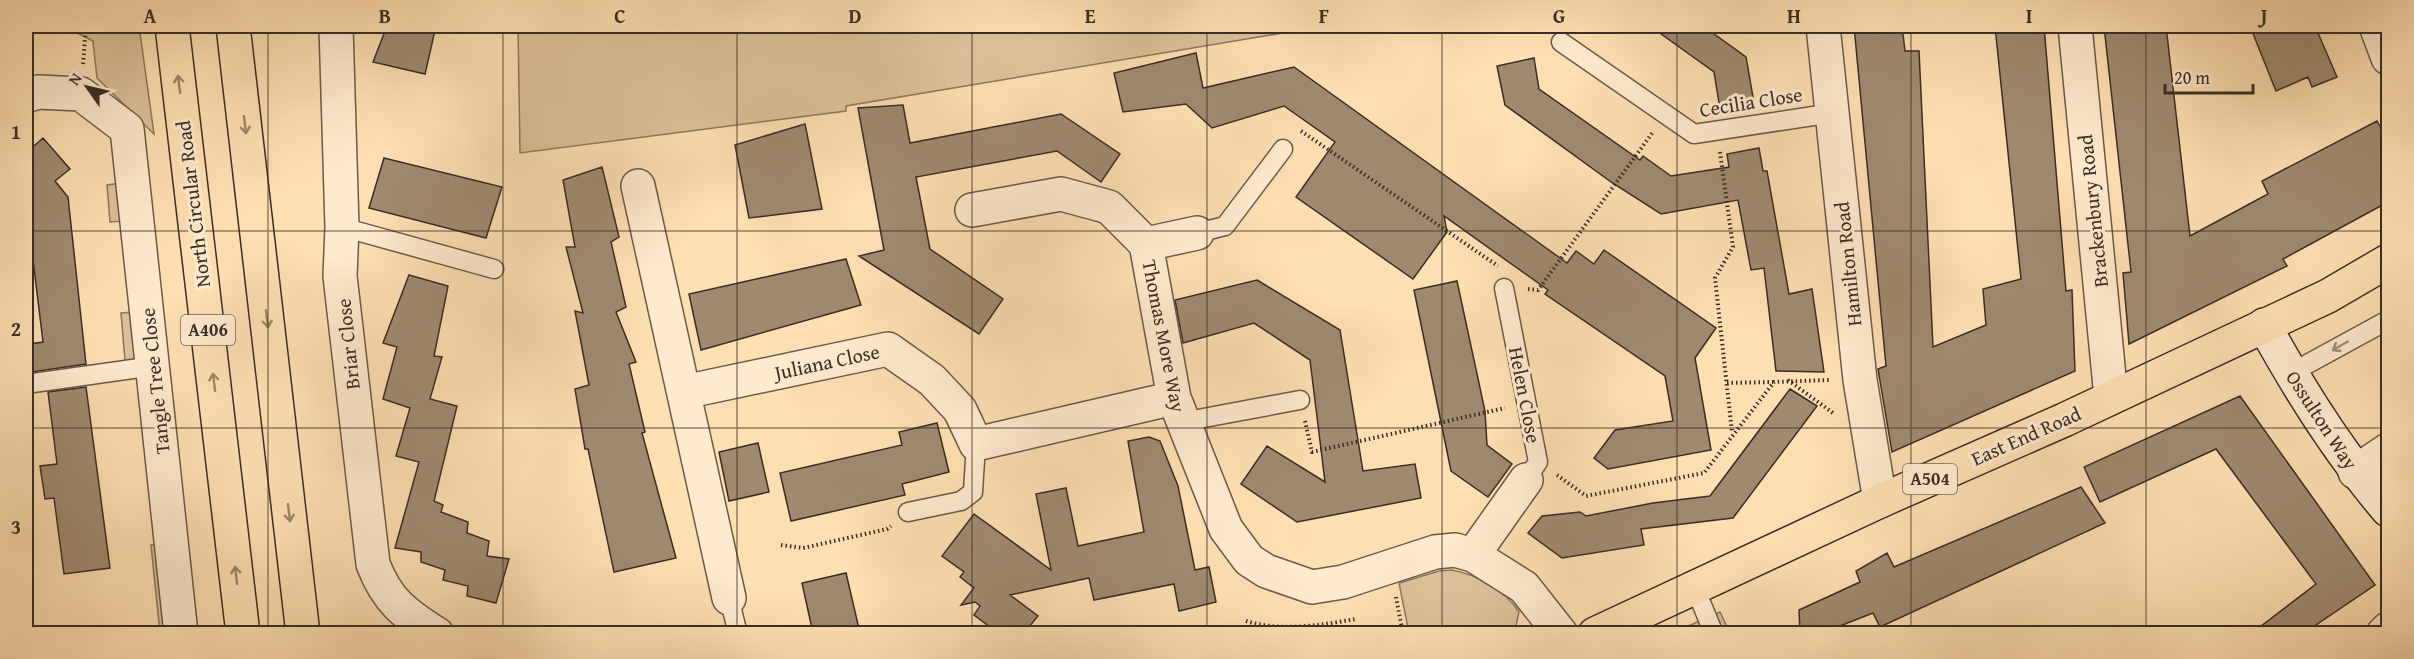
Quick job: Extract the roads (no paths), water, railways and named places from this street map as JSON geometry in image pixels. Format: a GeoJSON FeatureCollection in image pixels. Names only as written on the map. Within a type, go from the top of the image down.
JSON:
{"type":"FeatureCollection","features":[{"type":"Feature","properties":{"kind":"main road","name":"North Circular Road"},"geometry":{"type":"LineString","coordinates":[[172,26],[243,633]]}},
{"type":"Feature","properties":{"kind":"main road"},"geometry":{"type":"LineString","coordinates":[[233,26],[303,633]]}},
{"type":"Feature","properties":{"kind":"main road","name":"East End Road"},"geometry":{"type":"LineString","coordinates":[[1595,633],[1880,501],[2064,420],[2328,296],[2388,261]]}},
{"type":"Feature","properties":{"kind":"street","name":"Briar Close"},"geometry":{"type":"LineString","coordinates":[[336,26],[342,227],[340,276],[373,564],[380,582],[403,613],[437,633]]}},
{"type":"Feature","properties":{"kind":"street","name":"Hamilton Road"},"geometry":{"type":"LineString","coordinates":[[1823,26],[1860,380],[1880,501]]}},
{"type":"Feature","properties":{"kind":"street","name":"Brackenbury Road"},"geometry":{"type":"LineString","coordinates":[[2075,26],[2110,397]]}},
{"type":"Feature","properties":{"kind":"street"},"geometry":{"type":"LineString","coordinates":[[2376,26],[2388,58]]}},
{"type":"Feature","properties":{"kind":"street","name":"Tangle Tree Close"},"geometry":{"type":"LineString","coordinates":[[26,96],[39,92],[81,94],[127,129],[181,633]]}},
{"type":"Feature","properties":{"kind":"street"},"geometry":{"type":"LineString","coordinates":[[638,186],[729,598]]}},
{"type":"Feature","properties":{"kind":"street"},"geometry":{"type":"LineString","coordinates":[[972,210],[1061,194],[1109,207],[1146,244],[1197,232]]}},
{"type":"Feature","properties":{"kind":"street","name":"Thomas More Way"},"geometry":{"type":"LineString","coordinates":[[1146,244],[1178,410],[1226,529],[1249,560],[1266,571],[1312,587],[1343,582],[1435,552],[1455,550],[1473,555],[1524,587],[1561,633]]}},
{"type":"Feature","properties":{"kind":"street","name":"Ossulton Way"},"geometry":{"type":"LineString","coordinates":[[2264,325],[2291,373],[2355,472],[2388,510]]}},
{"type":"Feature","properties":{"kind":"street","name":"Juliana Close"},"geometry":{"type":"LineString","coordinates":[[684,392],[888,349],[932,380],[960,410],[976,444]]}},
{"type":"Feature","properties":{"kind":"street"},"geometry":{"type":"LineString","coordinates":[[976,444],[1178,410]]}},
{"type":"Feature","properties":{"kind":"street"},"geometry":{"type":"LineString","coordinates":[[2355,472],[2388,450]]}},
{"type":"Feature","properties":{"kind":"street"},"geometry":{"type":"LineString","coordinates":[[1473,555],[1532,471]]}},
{"type":"Feature","properties":{"kind":"street"},"geometry":{"type":"LineString","coordinates":[[2383,633],[2388,630]]}},
{"type":"Feature","properties":{"kind":"lane","name":"Cecilia Close"},"geometry":{"type":"LineString","coordinates":[[1561,42],[1694,134],[1833,113]]}},
{"type":"Feature","properties":{"kind":"lane"},"geometry":{"type":"LineString","coordinates":[[1197,232],[1225,226],[1283,149]]}},
{"type":"Feature","properties":{"kind":"lane"},"geometry":{"type":"LineString","coordinates":[[342,227],[494,269]]}},
{"type":"Feature","properties":{"kind":"lane","name":"Helen Close"},"geometry":{"type":"LineString","coordinates":[[1504,288],[1526,404],[1532,471]]}},
{"type":"Feature","properties":{"kind":"lane"},"geometry":{"type":"LineString","coordinates":[[2291,373],[2388,320]]}},
{"type":"Feature","properties":{"kind":"lane"},"geometry":{"type":"LineString","coordinates":[[26,384],[154,366]]}},
{"type":"Feature","properties":{"kind":"lane"},"geometry":{"type":"LineString","coordinates":[[1178,410],[1300,400]]}},
{"type":"Feature","properties":{"kind":"lane"},"geometry":{"type":"LineString","coordinates":[[908,512],[961,501],[973,492],[976,444]]}},
{"type":"Feature","properties":{"kind":"lane"},"geometry":{"type":"LineString","coordinates":[[1695,588],[1714,633]]}},
{"type":"Feature","properties":{"kind":"lane"},"geometry":{"type":"LineString","coordinates":[[729,598],[738,633]]}}]}
